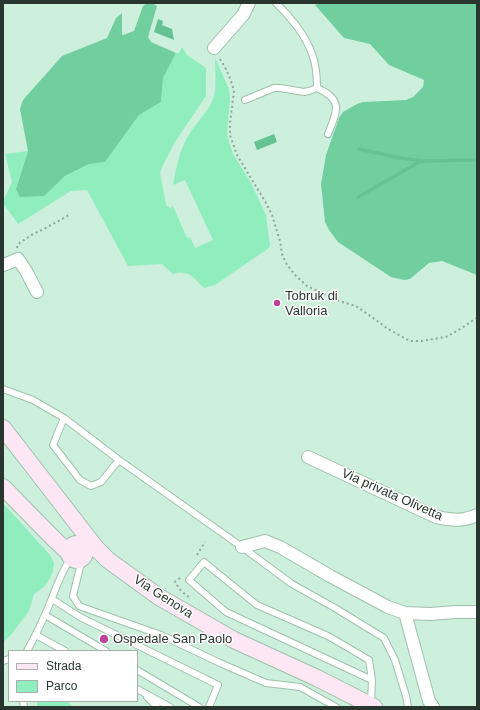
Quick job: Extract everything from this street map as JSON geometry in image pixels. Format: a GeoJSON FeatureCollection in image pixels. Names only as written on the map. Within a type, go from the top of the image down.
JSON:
{"type":"FeatureCollection","features":[{"type":"Feature","properties":{"kind":"street"},"geometry":{"type":"LineString","coordinates":[[214,48],[244,15],[249,3]]}},
{"type":"Feature","properties":{"kind":"street"},"geometry":{"type":"LineString","coordinates":[[3,265],[18,259],[37,292]]}},
{"type":"Feature","properties":{"kind":"street","name":"Via Genova"},"geometry":{"type":"LineString","coordinates":[[3,428],[79,552],[100,552],[108,560],[153,593],[234,640],[317,678],[372,706]]}},
{"type":"Feature","properties":{"kind":"street","name":"Via privata Olivetta"},"geometry":{"type":"LineString","coordinates":[[308,457],[436,517],[454,520],[468,519],[477,514]]}},
{"type":"Feature","properties":{"kind":"street"},"geometry":{"type":"LineString","coordinates":[[3,487],[55,540],[79,552]]}},
{"type":"Feature","properties":{"kind":"street"},"geometry":{"type":"LineString","coordinates":[[242,547],[264,541],[280,547],[388,607],[405,613],[430,614],[477,612]]}},
{"type":"Feature","properties":{"kind":"street"},"geometry":{"type":"LineString","coordinates":[[405,613],[429,700],[433,707]]}},
{"type":"Feature","properties":{"kind":"lane"},"geometry":{"type":"LineString","coordinates":[[276,3],[295,24],[307,42],[315,64],[317,88]]}},
{"type":"Feature","properties":{"kind":"lane"},"geometry":{"type":"LineString","coordinates":[[245,100],[274,88],[304,92],[317,88],[325,91],[336,102],[336,112],[328,134]]}},
{"type":"Feature","properties":{"kind":"lane"},"geometry":{"type":"LineString","coordinates":[[3,389],[33,400],[64,418],[119,460],[292,584],[384,638],[396,660],[408,707]]}},
{"type":"Feature","properties":{"kind":"lane"},"geometry":{"type":"LineString","coordinates":[[64,418],[53,446],[80,480],[91,486],[101,482],[119,460]]}},
{"type":"Feature","properties":{"kind":"lane"},"geometry":{"type":"LineString","coordinates":[[28,650],[45,615],[60,576],[79,552]]}},
{"type":"Feature","properties":{"kind":"lane"},"geometry":{"type":"LineString","coordinates":[[79,552],[73,596],[79,606],[161,635],[266,683],[300,687],[336,707]]}},
{"type":"Feature","properties":{"kind":"lane","name":"Via Genova"},"geometry":{"type":"LineString","coordinates":[[372,680],[226,612],[189,580],[204,562],[257,605],[328,636],[369,660],[372,680],[372,706]]}},
{"type":"Feature","properties":{"kind":"lane"},"geometry":{"type":"LineString","coordinates":[[52,598],[80,617],[218,685],[209,707]]}},
{"type":"Feature","properties":{"kind":"lane"},"geometry":{"type":"LineString","coordinates":[[45,615],[104,650]]}},
{"type":"Feature","properties":{"kind":"lane"},"geometry":{"type":"LineString","coordinates":[[36,635],[63,650]]}},
{"type":"Feature","properties":{"kind":"lane"},"geometry":{"type":"LineString","coordinates":[[138,671],[199,707]]}},
{"type":"Feature","properties":{"kind":"lane"},"geometry":{"type":"LineString","coordinates":[[139,690],[157,707]]}},
{"type":"Feature","properties":{"kind":"lane"},"geometry":{"type":"LineString","coordinates":[[139,690],[170,707]]}},
{"type":"Feature","properties":{"kind":"path"},"geometry":{"type":"LineString","coordinates":[[214,48],[226,69],[234,91],[230,135],[237,155],[272,215],[280,241],[282,254],[287,265],[296,276],[307,286],[339,301],[356,306],[388,329],[410,341],[421,341],[446,337],[477,318]]}},
{"type":"Feature","properties":{"kind":"path"},"geometry":{"type":"LineString","coordinates":[[18,259],[18,244],[69,215]]}},
{"type":"Feature","properties":{"kind":"green space"},"geometry":{"type":"Polygon","coordinates":[[[182,47],[187,55],[206,68],[206,96],[175,142],[160,173],[166,205],[170,208],[173,206],[187,238],[190,237],[195,248],[213,240],[185,180],[173,185],[178,161],[184,143],[208,109],[213,99],[215,85],[215,59],[229,89],[230,100],[227,133],[229,142],[233,154],[250,181],[266,215],[270,246],[215,285],[204,288],[190,275],[183,273],[173,274],[162,264],[128,266],[87,190],[71,191],[18,224],[3,203],[12,182],[5,154],[28,151],[16,189],[44,195],[65,176],[89,164],[105,162],[139,115],[161,102],[163,78],[176,53],[179,53],[182,47]]]}},
{"type":"Feature","properties":{"kind":"green space"},"geometry":{"type":"Polygon","coordinates":[[[3,503],[50,555],[54,563],[50,578],[44,587],[34,594],[29,611],[10,636],[3,642],[3,503]]]}},
{"type":"Feature","properties":{"kind":"green space"},"geometry":{"type":"Polygon","coordinates":[[[37,702],[68,702],[73,707],[37,707],[37,702]]]}},
{"type":"Feature","properties":{"kind":"shaded area"},"geometry":{"type":"Polygon","coordinates":[[[147,3],[152,3],[157,6],[148,37],[151,42],[176,53],[163,78],[161,102],[139,115],[105,162],[89,164],[65,176],[44,196],[20,197],[16,189],[28,151],[20,109],[23,100],[62,56],[107,38],[116,18],[122,13],[122,35],[134,31],[143,6],[147,3]]]}},
{"type":"Feature","properties":{"kind":"shaded area"},"geometry":{"type":"Polygon","coordinates":[[[319,3],[477,3],[477,275],[442,261],[429,263],[410,279],[404,280],[391,277],[338,242],[329,230],[325,222],[321,184],[326,155],[339,118],[343,112],[363,102],[406,100],[413,97],[423,87],[424,80],[389,65],[370,44],[344,38],[315,5],[319,3]]]}},
{"type":"Feature","properties":{"kind":"shaded area"},"geometry":{"type":"Polygon","coordinates":[[[158,19],[163,21],[162,25],[172,29],[174,40],[154,32],[158,19]]]}},
{"type":"Feature","properties":{"kind":"shaded area"},"geometry":{"type":"Polygon","coordinates":[[[274,134],[277,142],[257,150],[254,142],[274,134]]]}},
{"type":"Feature","properties":{"kind":"waterway"},"geometry":{"type":"LineString","coordinates":[[359,149],[422,161],[477,160]]}},
{"type":"Feature","properties":{"kind":"waterway"},"geometry":{"type":"LineString","coordinates":[[358,197],[421,161]]}},
{"type":"Feature","properties":{"kind":"place","name":"Tobruk di Valloria"},"geometry":{"type":"Point","coordinates":[277,303]}},
{"type":"Feature","properties":{"kind":"place","name":"Ospedale San Paolo"},"geometry":{"type":"Point","coordinates":[104,639]}}]}
